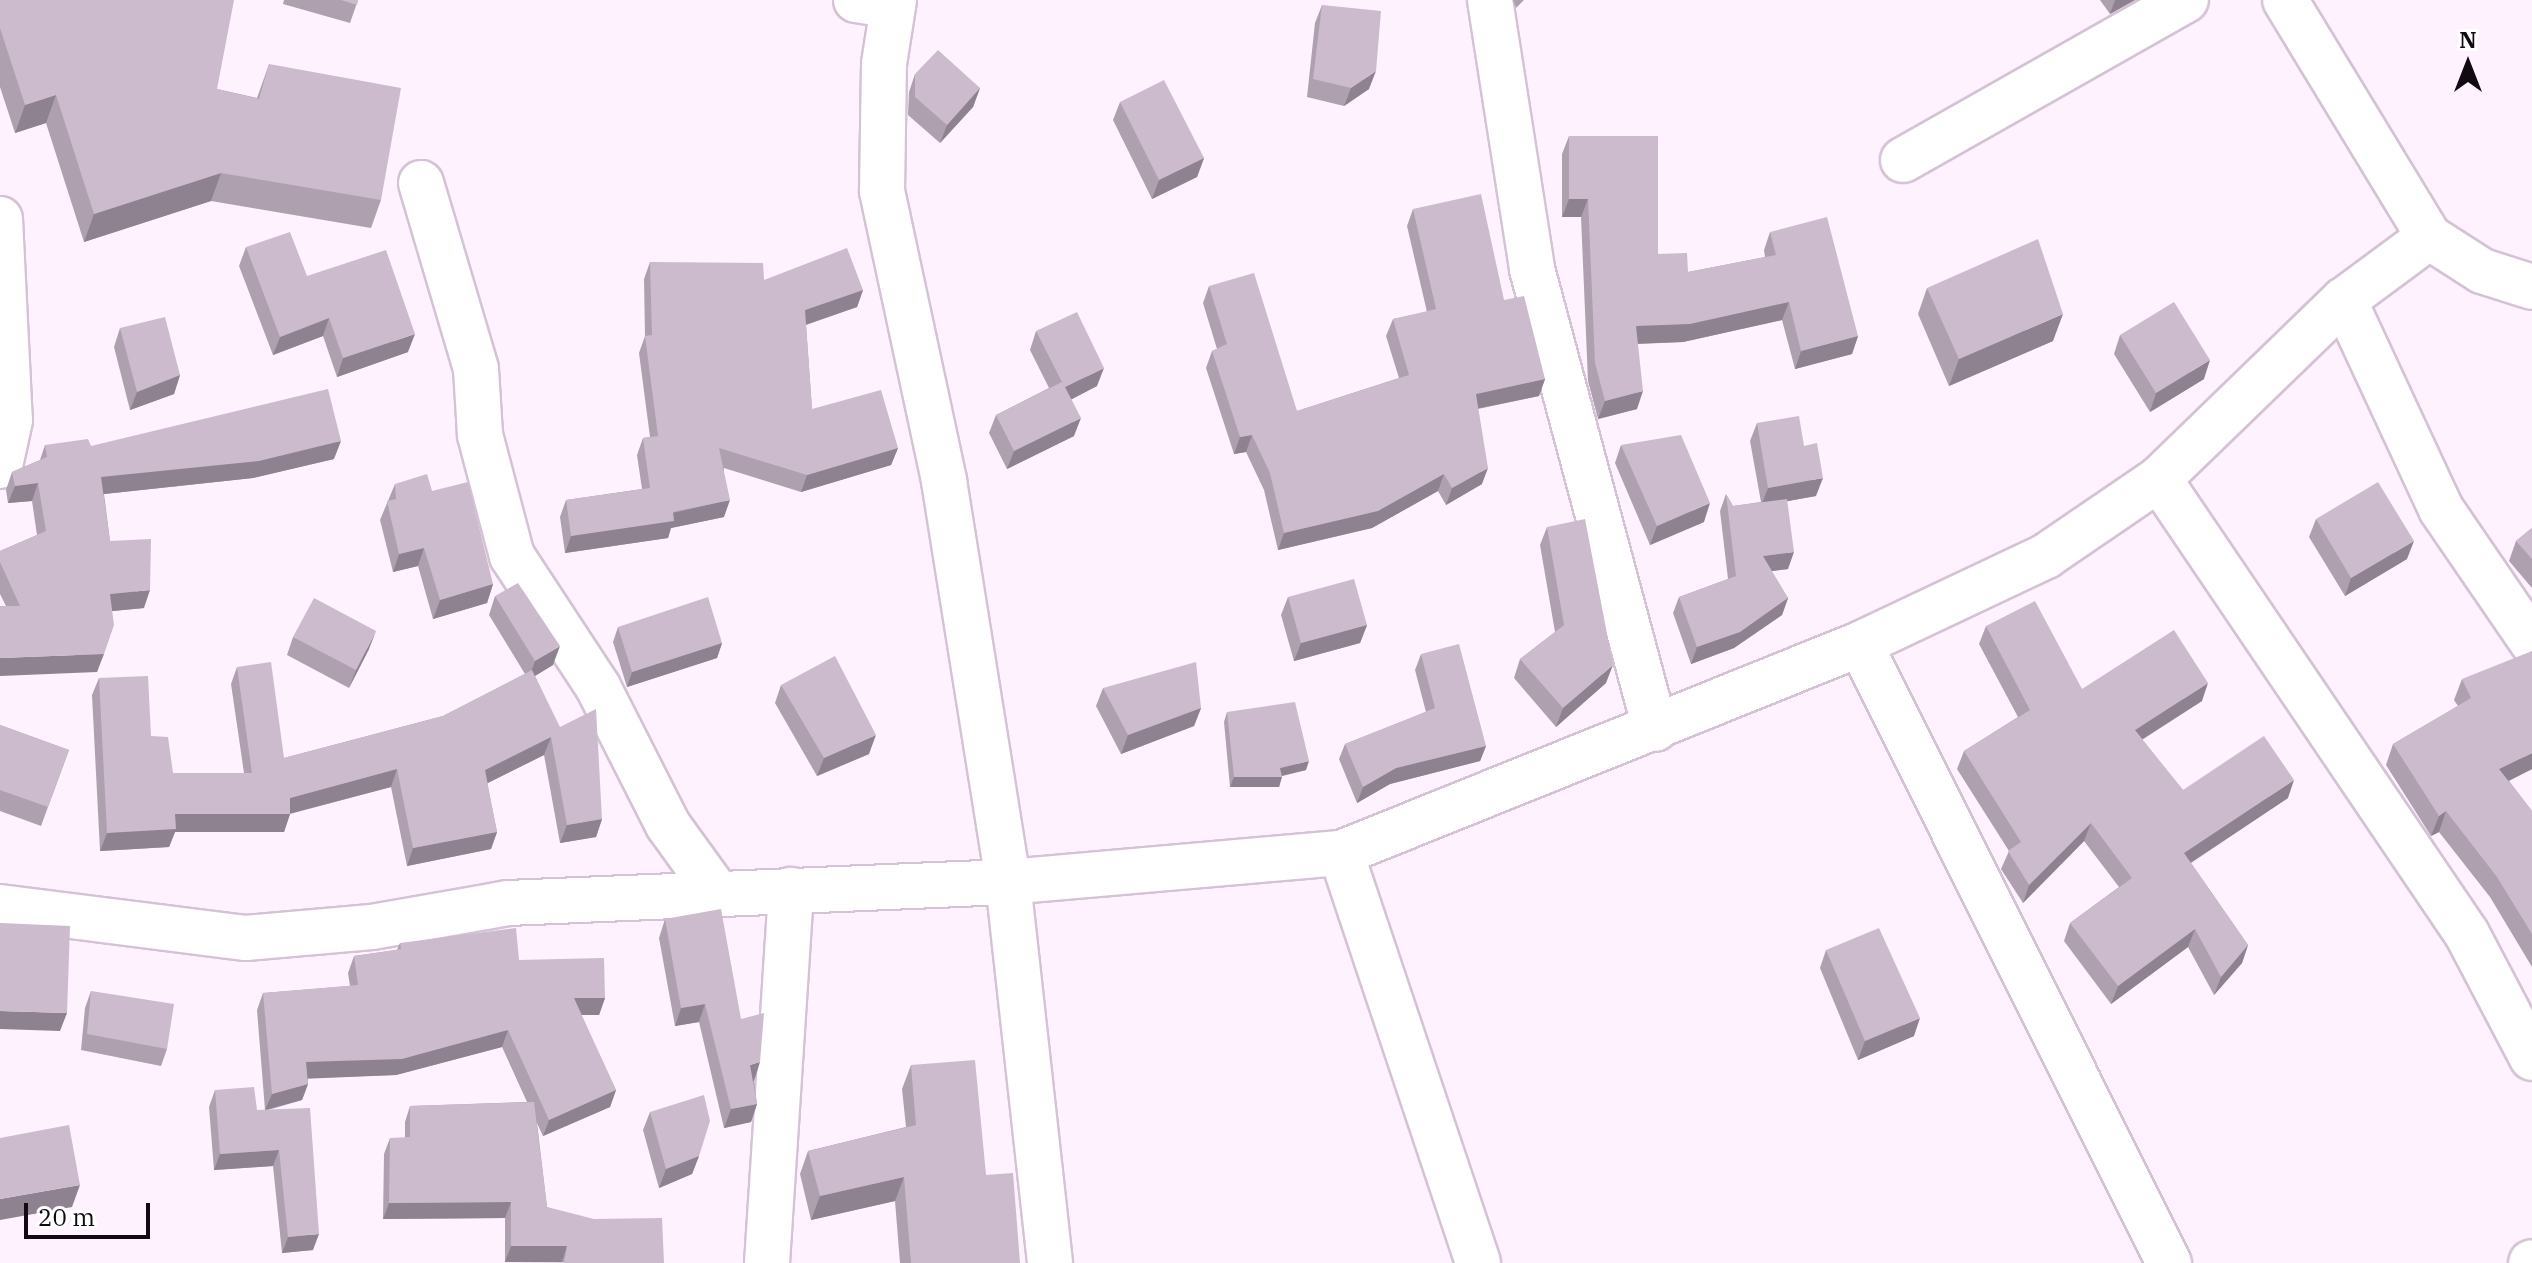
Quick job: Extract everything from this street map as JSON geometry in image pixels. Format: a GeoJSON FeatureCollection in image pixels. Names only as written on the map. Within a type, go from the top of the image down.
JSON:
{"type":"FeatureCollection","features":[{"type":"Feature","properties":{"kind":"street"},"geometry":{"type":"LineString","coordinates":[[1490,0],[1532,269],[1655,729]]}},
{"type":"Feature","properties":{"kind":"street"},"geometry":{"type":"LineString","coordinates":[[1903,160],[2186,0]]}},
{"type":"Feature","properties":{"kind":"street"},"geometry":{"type":"LineString","coordinates":[[2285,0],[2429,237],[2482,271],[2532,287]]}},
{"type":"Feature","properties":{"kind":"street"},"geometry":{"type":"LineString","coordinates":[[881,2],[882,191],[944,481],[1008,882],[1050,1263]]}},
{"type":"Feature","properties":{"kind":"street"},"geometry":{"type":"LineString","coordinates":[[421,183],[476,369],[480,435],[512,556],[598,687],[668,825],[717,893]]}},
{"type":"Feature","properties":{"kind":"street"},"geometry":{"type":"LineString","coordinates":[[0,219],[10,420],[0,466]]}},
{"type":"Feature","properties":{"kind":"street"},"geometry":{"type":"LineString","coordinates":[[0,907],[246,938],[372,927],[508,903],[1008,882],[1341,853],[1860,644],[2046,556],[2159,479],[2344,300],[2429,237]]}},
{"type":"Feature","properties":{"kind":"street"},"geometry":{"type":"LineString","coordinates":[[2344,300],[2441,509],[2532,642]]}},
{"type":"Feature","properties":{"kind":"street"},"geometry":{"type":"LineString","coordinates":[[2159,479],[2467,934],[2532,1058]]}},
{"type":"Feature","properties":{"kind":"street"},"geometry":{"type":"LineString","coordinates":[[1860,644],[2169,1263]]}},
{"type":"Feature","properties":{"kind":"street"},"geometry":{"type":"LineString","coordinates":[[1341,853],[1478,1263]]}},
{"type":"Feature","properties":{"kind":"street"},"geometry":{"type":"LineString","coordinates":[[767,1263],[791,890]]}},
{"type":"Feature","properties":{"kind":"building"},"geometry":{"type":"Polygon","coordinates":[[[0,0],[234,0],[217,89],[259,99],[269,64],[401,88],[381,200],[221,173],[94,214],[56,95],[25,105],[0,28],[0,0]]]}},
{"type":"Feature","properties":{"kind":"building"},"geometry":{"type":"Polygon","coordinates":[[[341,0],[358,0],[357,5],[341,0]]]}},
{"type":"Feature","properties":{"kind":"building"},"geometry":{"type":"Polygon","coordinates":[[[1322,5],[1381,11],[1376,71],[1351,88],[1313,79],[1322,5]]]}},
{"type":"Feature","properties":{"kind":"building"},"geometry":{"type":"Polygon","coordinates":[[[938,50],[980,88],[947,125],[915,97],[915,74],[938,50]]]}},
{"type":"Feature","properties":{"kind":"building"},"geometry":{"type":"Polygon","coordinates":[[[1164,80],[1204,158],[1159,180],[1120,102],[1164,80]]]}},
{"type":"Feature","properties":{"kind":"building"},"geometry":{"type":"Polygon","coordinates":[[[1569,136],[1658,136],[1658,254],[1687,253],[1688,272],[1776,255],[1770,232],[1827,217],[1858,336],[1801,351],[1789,302],[1690,324],[1636,326],[1643,391],[1605,401],[1595,363],[1588,199],[1569,199],[1569,136]]]}},
{"type":"Feature","properties":{"kind":"building"},"geometry":{"type":"Polygon","coordinates":[[[1481,194],[1504,300],[1524,296],[1545,379],[1476,394],[1488,468],[1452,488],[1444,474],[1378,511],[1284,533],[1270,473],[1252,435],[1240,437],[1212,351],[1227,344],[1209,286],[1254,273],[1297,411],[1409,375],[1393,319],[1436,309],[1413,209],[1481,194]]]}},
{"type":"Feature","properties":{"kind":"building"},"geometry":{"type":"Polygon","coordinates":[[[290,232],[307,276],[386,250],[415,334],[343,358],[329,318],[280,337],[246,247],[290,232]]]}},
{"type":"Feature","properties":{"kind":"building"},"geometry":{"type":"Polygon","coordinates":[[[2038,239],[2063,314],[1959,359],[1927,288],[2038,239]]]}},
{"type":"Feature","properties":{"kind":"building"},"geometry":{"type":"Polygon","coordinates":[[[847,248],[863,290],[805,310],[812,409],[881,390],[898,448],[807,475],[719,448],[730,500],[673,512],[674,521],[571,536],[566,500],[650,488],[643,438],[658,436],[645,336],[652,335],[650,262],[763,263],[764,280],[847,248]]]}},
{"type":"Feature","properties":{"kind":"building"},"geometry":{"type":"Polygon","coordinates":[[[2174,302],[2210,360],[2156,393],[2120,335],[2174,302]]]}},
{"type":"Feature","properties":{"kind":"building"},"geometry":{"type":"Polygon","coordinates":[[[1077,312],[1104,368],[1065,387],[1081,418],[1014,451],[996,415],[1062,382],[1036,331],[1077,312]]]}},
{"type":"Feature","properties":{"kind":"building"},"geometry":{"type":"Polygon","coordinates":[[[165,317],[180,375],[137,392],[120,328],[165,317]]]}},
{"type":"Feature","properties":{"kind":"building"},"geometry":{"type":"Polygon","coordinates":[[[328,389],[341,441],[259,461],[101,477],[110,541],[151,539],[150,590],[110,594],[114,625],[104,654],[0,658],[0,606],[20,606],[0,562],[0,551],[46,531],[38,483],[15,486],[12,472],[47,457],[45,445],[88,439],[91,446],[328,389]]]}},
{"type":"Feature","properties":{"kind":"building"},"geometry":{"type":"Polygon","coordinates":[[[1799,416],[1804,446],[1817,443],[1823,478],[1768,488],[1757,423],[1799,416]]]}},
{"type":"Feature","properties":{"kind":"building"},"geometry":{"type":"Polygon","coordinates":[[[1681,435],[1710,503],[1657,526],[1621,445],[1681,435]]]}},
{"type":"Feature","properties":{"kind":"building"},"geometry":{"type":"Polygon","coordinates":[[[427,474],[432,491],[468,482],[493,584],[440,600],[424,548],[399,554],[387,501],[396,499],[395,484],[427,474]]]}},
{"type":"Feature","properties":{"kind":"building"},"geometry":{"type":"Polygon","coordinates":[[[2378,482],[2414,541],[2351,578],[2316,519],[2378,482]]]}},
{"type":"Feature","properties":{"kind":"building"},"geometry":{"type":"Polygon","coordinates":[[[1726,494],[1733,506],[1787,499],[1794,552],[1763,556],[1788,598],[1740,632],[1697,647],[1679,597],[1736,576],[1726,494]]]}},
{"type":"Feature","properties":{"kind":"building"},"geometry":{"type":"Polygon","coordinates":[[[1585,519],[1613,665],[1563,708],[1520,659],[1564,625],[1547,527],[1585,519]]]}},
{"type":"Feature","properties":{"kind":"building"},"geometry":{"type":"Polygon","coordinates":[[[2532,528],[2532,559],[2516,541],[2532,528]]]}},
{"type":"Feature","properties":{"kind":"building"},"geometry":{"type":"Polygon","coordinates":[[[1354,579],[1367,625],[1301,643],[1288,597],[1354,579]]]}},
{"type":"Feature","properties":{"kind":"building"},"geometry":{"type":"Polygon","coordinates":[[[518,583],[560,646],[535,661],[495,596],[518,583]]]}},
{"type":"Feature","properties":{"kind":"building"},"geometry":{"type":"Polygon","coordinates":[[[708,597],[722,643],[632,672],[618,627],[708,597]]]}},
{"type":"Feature","properties":{"kind":"building"},"geometry":{"type":"Polygon","coordinates":[[[314,598],[376,631],[356,670],[293,637],[314,598]]]}},
{"type":"Feature","properties":{"kind":"building"},"geometry":{"type":"Polygon","coordinates":[[[2035,601],[2082,689],[2174,630],[2208,683],[2135,730],[2183,790],[2264,736],[2294,780],[2184,853],[2248,945],[2221,977],[2195,929],[2118,986],[2070,923],[2132,878],[2091,823],[2029,885],[2008,851],[2021,842],[1964,751],[2030,710],[1986,626],[2035,601]]]}},
{"type":"Feature","properties":{"kind":"building"},"geometry":{"type":"Polygon","coordinates":[[[1459,644],[1486,746],[1396,768],[1363,787],[1345,744],[1435,708],[1421,654],[1459,644]]]}},
{"type":"Feature","properties":{"kind":"building"},"geometry":{"type":"Polygon","coordinates":[[[2532,651],[2532,753],[2499,769],[2532,811],[2532,934],[2497,877],[2446,811],[2439,816],[2393,744],[2471,698],[2462,679],[2532,651]]]}},
{"type":"Feature","properties":{"kind":"building"},"geometry":{"type":"Polygon","coordinates":[[[835,656],[876,735],[824,758],[781,685],[835,656]]]}},
{"type":"Feature","properties":{"kind":"building"},"geometry":{"type":"Polygon","coordinates":[[[271,662],[284,758],[443,716],[532,670],[560,727],[596,709],[602,819],[567,825],[551,737],[485,770],[497,832],[413,848],[397,769],[290,798],[290,814],[175,814],[176,829],[107,833],[99,678],[148,676],[151,736],[168,737],[173,773],[252,773],[237,667],[271,662]]]}},
{"type":"Feature","properties":{"kind":"building"},"geometry":{"type":"Polygon","coordinates":[[[1196,662],[1201,708],[1128,735],[1103,688],[1196,662]]]}},
{"type":"Feature","properties":{"kind":"building"},"geometry":{"type":"Polygon","coordinates":[[[1295,702],[1309,761],[1280,768],[1282,777],[1234,777],[1227,712],[1295,702]]]}},
{"type":"Feature","properties":{"kind":"building"},"geometry":{"type":"Polygon","coordinates":[[[0,725],[69,750],[48,807],[0,790],[0,725]]]}},
{"type":"Feature","properties":{"kind":"building"},"geometry":{"type":"Polygon","coordinates":[[[721,909],[741,1019],[764,1013],[760,1062],[750,1065],[757,1104],[731,1109],[705,1004],[681,1008],[665,919],[721,909]]]}},
{"type":"Feature","properties":{"kind":"building"},"geometry":{"type":"Polygon","coordinates":[[[0,923],[70,926],[67,1013],[0,1011],[0,923]]]}},
{"type":"Feature","properties":{"kind":"building"},"geometry":{"type":"Polygon","coordinates":[[[516,928],[519,960],[604,958],[605,998],[574,998],[616,1090],[549,1120],[508,1030],[402,1059],[306,1062],[308,1084],[272,1094],[263,993],[358,985],[354,956],[401,949],[400,943],[516,928]]]}},
{"type":"Feature","properties":{"kind":"building"},"geometry":{"type":"Polygon","coordinates":[[[1879,928],[1920,1018],[1865,1041],[1826,950],[1879,928]]]}},
{"type":"Feature","properties":{"kind":"building"},"geometry":{"type":"Polygon","coordinates":[[[91,991],[174,1004],[167,1049],[87,1034],[91,991]]]}},
{"type":"Feature","properties":{"kind":"building"},"geometry":{"type":"Polygon","coordinates":[[[975,1060],[986,1175],[1013,1173],[1020,1263],[911,1263],[904,1177],[820,1196],[808,1151],[916,1125],[911,1065],[975,1060]]]}},
{"type":"Feature","properties":{"kind":"building"},"geometry":{"type":"Polygon","coordinates":[[[254,1087],[257,1110],[310,1108],[319,1234],[288,1237],[279,1150],[220,1154],[215,1090],[254,1087]]]}},
{"type":"Feature","properties":{"kind":"building"},"geometry":{"type":"Polygon","coordinates":[[[704,1095],[710,1121],[699,1156],[666,1169],[650,1112],[704,1095]]]}},
{"type":"Feature","properties":{"kind":"building"},"geometry":{"type":"Polygon","coordinates":[[[534,1102],[547,1207],[594,1219],[662,1218],[664,1263],[564,1263],[567,1246],[511,1246],[511,1202],[389,1203],[390,1138],[410,1137],[410,1106],[534,1102]]]}},
{"type":"Feature","properties":{"kind":"building"},"geometry":{"type":"Polygon","coordinates":[[[69,1125],[80,1185],[0,1199],[0,1138],[69,1125]]]}}]}
